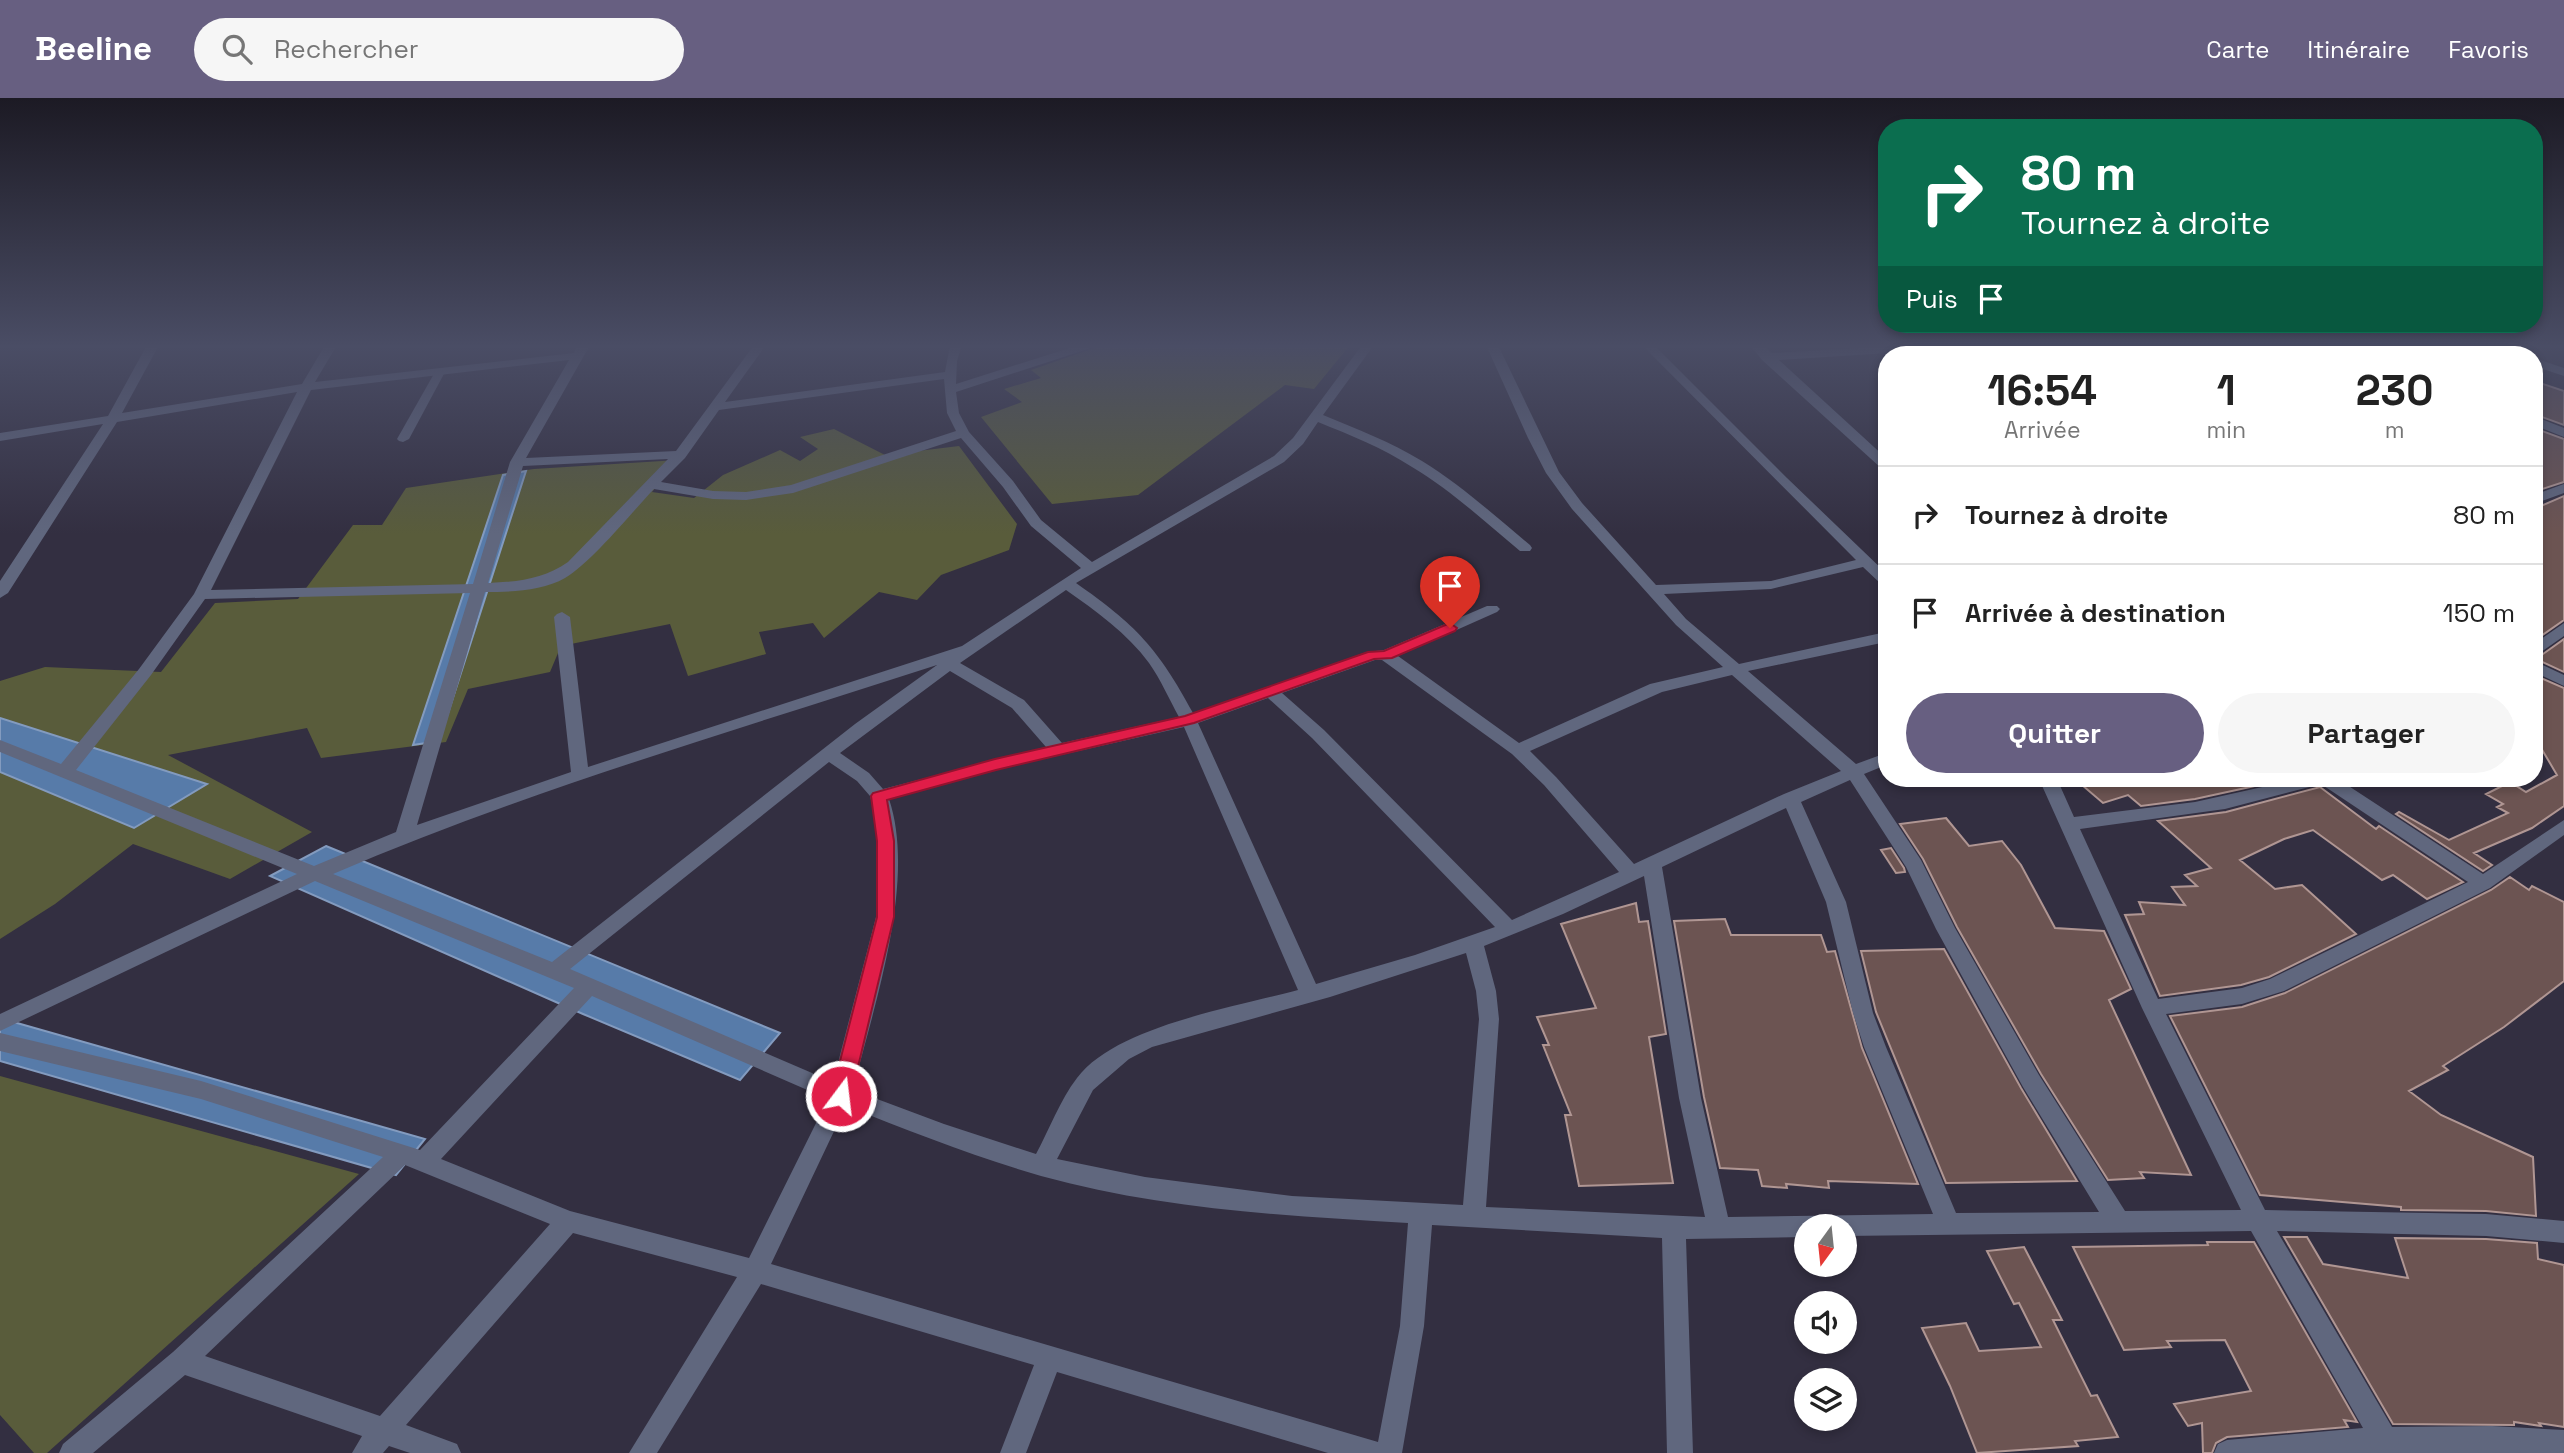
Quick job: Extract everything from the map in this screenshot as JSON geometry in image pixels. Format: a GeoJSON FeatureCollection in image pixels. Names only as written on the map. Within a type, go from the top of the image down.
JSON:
{"type":"FeatureCollection","features":[{"type":"Feature","properties":{"kind":"street"},"geometry":{"type":"LineString","coordinates":[[0,593],[118,408]]}},
{"type":"Feature","properties":{"kind":"street"},"geometry":{"type":"LineString","coordinates":[[0,437],[174,408]]}},
{"type":"Feature","properties":{"kind":"street"},"geometry":{"type":"LineString","coordinates":[[64,773],[145,672],[201,595],[295,408]]}},
{"type":"Feature","properties":{"kind":"street"},"geometry":{"type":"LineString","coordinates":[[404,836],[517,462],[547,408]]}},
{"type":"Feature","properties":{"kind":"street"},"geometry":{"type":"LineString","coordinates":[[201,595],[515,587],[558,576],[573,565],[653,485],[680,455],[715,408]]}},
{"type":"Feature","properties":{"kind":"street"},"geometry":{"type":"LineString","coordinates":[[953,408],[963,433],[1008,484],[1036,523],[1091,569]]}},
{"type":"Feature","properties":{"kind":"street"},"geometry":{"type":"LineString","coordinates":[[554,971],[828,754],[1025,608],[1279,459],[1322,408]]}},
{"type":"Feature","properties":{"kind":"street"},"geometry":{"type":"LineString","coordinates":[[1521,408],[1553,473],[1577,506],[1681,622],[1854,772],[1914,865],[1946,929],[2031,1081],[2118,1221]]}},
{"type":"Feature","properties":{"kind":"street"},"geometry":{"type":"LineString","coordinates":[[1710,408],[1878,574]]}},
{"type":"Feature","properties":{"kind":"street"},"geometry":{"type":"LineString","coordinates":[[1823,408],[1878,458]]}},
{"type":"Feature","properties":{"kind":"street"},"geometry":{"type":"LineString","coordinates":[[1316,417],[1379,443],[1416,463],[1442,480],[1525,548]]}},
{"type":"Feature","properties":{"kind":"street"},"geometry":{"type":"LineString","coordinates":[[2543,424],[2564,433]]}},
{"type":"Feature","properties":{"kind":"street"},"geometry":{"type":"LineString","coordinates":[[653,485],[713,495],[746,496],[793,489],[963,433]]}},
{"type":"Feature","properties":{"kind":"street"},"geometry":{"type":"LineString","coordinates":[[517,462],[680,455]]}},
{"type":"Feature","properties":{"kind":"street"},"geometry":{"type":"LineString","coordinates":[[2543,496],[2564,488]]}},
{"type":"Feature","properties":{"kind":"street"},"geometry":{"type":"LineString","coordinates":[[1652,590],[1771,584],[1865,562]]}},
{"type":"Feature","properties":{"kind":"street"},"geometry":{"type":"LineString","coordinates":[[1066,583],[1117,619],[1153,658],[1189,720],[1310,994]]}},
{"type":"Feature","properties":{"kind":"street"},"geometry":{"type":"LineString","coordinates":[[879,796],[1058,749],[1189,720],[1373,655],[1387,655],[1492,609]]}},
{"type":"Feature","properties":{"kind":"street"},"geometry":{"type":"LineString","coordinates":[[562,617],[580,776]]}},
{"type":"Feature","properties":{"kind":"street"},"geometry":{"type":"LineString","coordinates":[[2543,645],[2564,628]]}},
{"type":"Feature","properties":{"kind":"street"},"geometry":{"type":"LineString","coordinates":[[1518,750],[1656,688],[1878,639]]}},
{"type":"Feature","properties":{"kind":"street"},"geometry":{"type":"LineString","coordinates":[[0,1023],[316,873],[404,836],[969,649]]}},
{"type":"Feature","properties":{"kind":"street"},"geometry":{"type":"LineString","coordinates":[[1387,655],[1518,750],[1642,870],[1718,1227]]}},
{"type":"Feature","properties":{"kind":"street"},"geometry":{"type":"LineString","coordinates":[[950,664],[1018,704],[1058,749]]}},
{"type":"Feature","properties":{"kind":"street"},"geometry":{"type":"LineString","coordinates":[[2543,670],[2564,681]]}},
{"type":"Feature","properties":{"kind":"street"},"geometry":{"type":"LineString","coordinates":[[1270,691],[1318,734],[1509,929]]}},
{"type":"Feature","properties":{"kind":"street"},"geometry":{"type":"LineString","coordinates":[[0,746],[554,971],[841,1096],[1042,1166],[1145,1187],[1226,1199],[1421,1214],[1674,1228],[1948,1222],[2258,1220],[2421,1223],[2564,1232]]}},
{"type":"Feature","properties":{"kind":"street"},"geometry":{"type":"LineString","coordinates":[[642,1453],[755,1271],[841,1096],[886,917],[885,841],[879,796],[862,777],[828,754]]}},
{"type":"Feature","properties":{"kind":"street"},"geometry":{"type":"LineString","coordinates":[[1042,1166],[1085,1084],[1121,1052],[1146,1040],[1310,994],[1509,929],[1642,870],[1790,798],[1878,762]]}},
{"type":"Feature","properties":{"kind":"street"},"geometry":{"type":"LineString","coordinates":[[2052,787],[2152,1008],[2258,1220],[2388,1447]]}},
{"type":"Feature","properties":{"kind":"street"},"geometry":{"type":"LineString","coordinates":[[2070,824],[2215,807],[2293,787]]}},
{"type":"Feature","properties":{"kind":"street"},"geometry":{"type":"LineString","coordinates":[[2338,787],[2483,883]]}},
{"type":"Feature","properties":{"kind":"street"},"geometry":{"type":"LineString","coordinates":[[1790,798],[1836,902],[1863,1013],[1875,1046],[1948,1222]]}},
{"type":"Feature","properties":{"kind":"street"},"geometry":{"type":"LineString","coordinates":[[2152,1008],[2242,996],[2277,985],[2483,883],[2564,826]]}},
{"type":"Feature","properties":{"kind":"street"},"geometry":{"type":"LineString","coordinates":[[1473,942],[1486,990],[1489,1019],[1474,1217]]}},
{"type":"Feature","properties":{"kind":"street"},"geometry":{"type":"LineString","coordinates":[[72,1453],[182,1361],[413,1158],[589,986]]}},
{"type":"Feature","properties":{"kind":"street"},"geometry":{"type":"LineString","coordinates":[[0,1042],[201,1090],[413,1158],[568,1221],[755,1271],[1373,1453]]}},
{"type":"Feature","properties":{"kind":"street"},"geometry":{"type":"LineString","coordinates":[[1389,1453],[1412,1326],[1421,1214]]}},
{"type":"Feature","properties":{"kind":"street"},"geometry":{"type":"LineString","coordinates":[[365,1453],[387,1432],[568,1221]]}},
{"type":"Feature","properties":{"kind":"street"},"geometry":{"type":"LineString","coordinates":[[1674,1228],[1680,1453]]}},
{"type":"Feature","properties":{"kind":"street"},"geometry":{"type":"LineString","coordinates":[[1013,1453],[1050,1358]]}},
{"type":"Feature","properties":{"kind":"street"},"geometry":{"type":"LineString","coordinates":[[182,1361],[448,1453]]}},
{"type":"Feature","properties":{"kind":"street"},"geometry":{"type":"LineString","coordinates":[[2227,1453],[2388,1447],[2491,1439],[2564,1443]]}},
{"type":"Feature","properties":{"kind":"lane"},"geometry":{"type":"LineString","coordinates":[[402,439],[419,408]]}},
{"type":"Feature","properties":{"kind":"green space"},"geometry":{"type":"Polygon","coordinates":[[[1005,408],[1254,408],[1138,495],[1052,504],[981,417],[1005,408]]]}},
{"type":"Feature","properties":{"kind":"green space"},"geometry":{"type":"Polygon","coordinates":[[[834,429],[885,455],[959,446],[1017,524],[1009,550],[941,575],[917,600],[879,592],[824,638],[813,623],[759,632],[766,654],[688,676],[670,624],[561,646],[550,672],[468,689],[446,742],[321,758],[307,728],[168,755],[312,832],[230,879],[133,844],[55,904],[0,939],[0,681],[45,667],[161,672],[215,603],[298,599],[353,525],[382,525],[406,488],[534,469],[678,460],[652,492],[694,498],[723,475],[780,450],[800,461],[818,449],[800,437],[834,429]]]}},
{"type":"Feature","properties":{"kind":"green space"},"geometry":{"type":"Polygon","coordinates":[[[0,1076],[359,1174],[47,1453],[34,1453],[0,1415],[0,1076]]]}},
{"type":"Feature","properties":{"kind":"water"},"geometry":{"type":"Polygon","coordinates":[[[526,471],[439,741],[413,745],[503,475],[526,471]]]}},
{"type":"Feature","properties":{"kind":"water"},"geometry":{"type":"Polygon","coordinates":[[[0,718],[207,784],[134,828],[0,772],[0,718]]]}},
{"type":"Feature","properties":{"kind":"water"},"geometry":{"type":"Polygon","coordinates":[[[326,846],[780,1033],[740,1080],[270,876],[326,846]]]}},
{"type":"Feature","properties":{"kind":"water"},"geometry":{"type":"Polygon","coordinates":[[[10,1021],[425,1139],[396,1175],[0,1061],[0,1028],[10,1021]]]}},
{"type":"Feature","properties":{"kind":"building"},"geometry":{"type":"Polygon","coordinates":[[[2543,408],[2564,408],[2564,425],[2543,417],[2543,408]]]}},
{"type":"Feature","properties":{"kind":"building"},"geometry":{"type":"Polygon","coordinates":[[[2543,431],[2564,439],[2564,482],[2543,489],[2543,431]]]}},
{"type":"Feature","properties":{"kind":"building"},"geometry":{"type":"Polygon","coordinates":[[[2564,496],[2564,620],[2543,635],[2543,505],[2564,496]]]}},
{"type":"Feature","properties":{"kind":"building"},"geometry":{"type":"Polygon","coordinates":[[[2564,639],[2564,672],[2543,662],[2543,654],[2564,639]]]}},
{"type":"Feature","properties":{"kind":"building"},"geometry":{"type":"Polygon","coordinates":[[[2543,679],[2564,688],[2564,806],[2532,828],[2474,853],[2492,865],[2483,871],[2396,814],[2399,812],[2449,840],[2508,813],[2497,807],[2503,804],[2486,794],[2500,787],[2518,787],[2526,792],[2535,787],[2543,787],[2543,783],[2557,775],[2543,751],[2543,679]]]}},
{"type":"Feature","properties":{"kind":"building"},"geometry":{"type":"Polygon","coordinates":[[[2084,787],[2250,787],[2195,799],[2141,806],[2128,795],[2103,803],[2084,787]]]}},
{"type":"Feature","properties":{"kind":"building"},"geometry":{"type":"Polygon","coordinates":[[[2320,787],[2376,829],[2379,826],[2463,882],[2427,899],[2393,875],[2382,880],[2313,830],[2284,839],[2240,860],[2275,889],[2302,885],[2356,934],[2269,977],[2241,985],[2160,996],[2125,915],[2144,914],[2139,902],[2185,905],[2172,887],[2197,886],[2185,875],[2211,868],[2158,821],[2226,812],[2320,787]]]}},
{"type":"Feature","properties":{"kind":"building"},"geometry":{"type":"Polygon","coordinates":[[[1946,818],[1969,846],[2002,841],[2021,865],[2055,928],[2104,931],[2131,989],[2109,1000],[2191,1175],[2140,1172],[2144,1178],[2108,1180],[2041,1074],[1957,927],[1923,859],[1900,824],[1946,818]]]}},
{"type":"Feature","properties":{"kind":"building"},"geometry":{"type":"Polygon","coordinates":[[[1891,848],[1905,872],[1896,873],[1881,850],[1891,848]]]}},
{"type":"Feature","properties":{"kind":"building"},"geometry":{"type":"Polygon","coordinates":[[[2510,877],[2529,890],[2532,886],[2564,902],[2564,981],[2504,1027],[2443,1066],[2448,1070],[2409,1091],[2441,1115],[2533,1157],[2536,1216],[2486,1211],[2401,1210],[2401,1207],[2260,1195],[2170,1016],[2242,1007],[2285,993],[2491,890],[2510,877]]]}},
{"type":"Feature","properties":{"kind":"building"},"geometry":{"type":"Polygon","coordinates":[[[1636,903],[1639,922],[1648,921],[1666,1034],[1649,1037],[1673,1183],[1579,1186],[1565,1115],[1571,1115],[1543,1045],[1549,1045],[1537,1017],[1596,1008],[1561,924],[1636,903]]]}},
{"type":"Feature","properties":{"kind":"building"},"geometry":{"type":"Polygon","coordinates":[[[1725,919],[1731,935],[1821,935],[1827,952],[1835,951],[1862,1048],[1918,1184],[1828,1181],[1829,1188],[1786,1184],[1787,1188],[1762,1186],[1758,1170],[1720,1168],[1704,1097],[1674,921],[1725,919]]]}},
{"type":"Feature","properties":{"kind":"building"},"geometry":{"type":"Polygon","coordinates":[[[1944,949],[2021,1088],[2077,1181],[1946,1183],[1876,1012],[1861,951],[1944,949]]]}},
{"type":"Feature","properties":{"kind":"building"},"geometry":{"type":"Polygon","coordinates":[[[2284,1237],[2307,1237],[2323,1264],[2408,1278],[2395,1238],[2486,1239],[2537,1243],[2538,1259],[2564,1265],[2564,1427],[2514,1422],[2514,1425],[2393,1424],[2284,1237]]]}},
{"type":"Feature","properties":{"kind":"building"},"geometry":{"type":"Polygon","coordinates":[[[2207,1242],[2254,1242],[2357,1422],[2344,1420],[2348,1427],[2227,1437],[2216,1443],[2212,1453],[2203,1453],[2202,1423],[2188,1426],[2174,1404],[2251,1391],[2225,1340],[2167,1341],[2171,1347],[2124,1350],[2073,1247],[2208,1245],[2207,1242]]]}},
{"type":"Feature","properties":{"kind":"building"},"geometry":{"type":"Polygon","coordinates":[[[2024,1247],[2062,1320],[2053,1320],[2091,1396],[2097,1395],[2118,1437],[2075,1441],[2078,1446],[1977,1453],[1950,1386],[1922,1328],[1966,1323],[1979,1351],[2041,1347],[2019,1303],[2014,1304],[1987,1251],[2024,1247]]]}},
{"type":"Feature","properties":{"kind":"route"},"geometry":{"type":"LineString","coordinates":[[841,1096],[886,917],[885,841],[879,796],[995,764],[1189,720],[1373,655],[1387,655],[1450,628]]}}]}
